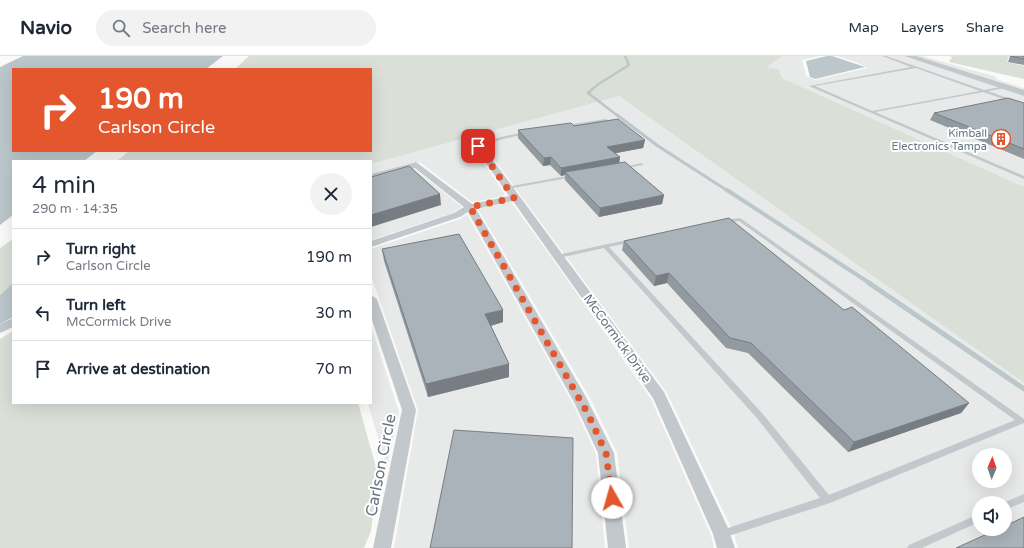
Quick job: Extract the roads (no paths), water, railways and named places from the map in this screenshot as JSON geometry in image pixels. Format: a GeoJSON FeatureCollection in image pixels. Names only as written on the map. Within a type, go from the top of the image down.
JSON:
{"type":"FeatureCollection","features":[{"type":"Feature","properties":{"kind":"street"},"geometry":{"type":"LineString","coordinates":[[908,56],[1024,93]]}},
{"type":"Feature","properties":{"kind":"street","name":"McCormick Drive"},"geometry":{"type":"LineString","coordinates":[[478,146],[659,396],[722,534],[726,548]]}},
{"type":"Feature","properties":{"kind":"street"},"geometry":{"type":"LineString","coordinates":[[372,177],[416,165],[470,207],[581,401],[606,453],[617,548]]}},
{"type":"Feature","properties":{"kind":"street"},"geometry":{"type":"LineString","coordinates":[[372,244],[457,215],[470,207],[511,193]]}},
{"type":"Feature","properties":{"kind":"street","name":"Carlson Circle"},"geometry":{"type":"LineString","coordinates":[[372,302],[409,410],[382,548]]}},
{"type":"Feature","properties":{"kind":"street"},"geometry":{"type":"LineString","coordinates":[[0,329],[12,323]]}},
{"type":"Feature","properties":{"kind":"lane"},"geometry":{"type":"LineString","coordinates":[[883,56],[1024,105]]}},
{"type":"Feature","properties":{"kind":"lane"},"geometry":{"type":"LineString","coordinates":[[916,67],[811,86],[1024,178]]}},
{"type":"Feature","properties":{"kind":"lane"},"geometry":{"type":"LineString","coordinates":[[871,112],[1004,87]]}},
{"type":"Feature","properties":{"kind":"lane"},"geometry":{"type":"LineString","coordinates":[[560,126],[606,120]]}},
{"type":"Feature","properties":{"kind":"lane"},"geometry":{"type":"LineString","coordinates":[[478,146],[502,138],[531,132]]}},
{"type":"Feature","properties":{"kind":"lane"},"geometry":{"type":"LineString","coordinates":[[617,168],[640,164]]}},
{"type":"Feature","properties":{"kind":"lane"},"geometry":{"type":"LineString","coordinates":[[511,193],[578,176]]}},
{"type":"Feature","properties":{"kind":"lane"},"geometry":{"type":"LineString","coordinates":[[718,223],[740,219],[1023,421]]}},
{"type":"Feature","properties":{"kind":"lane"},"geometry":{"type":"LineString","coordinates":[[559,256],[636,240]]}},
{"type":"Feature","properties":{"kind":"lane"},"geometry":{"type":"LineString","coordinates":[[606,247],[759,415],[827,500]]}},
{"type":"Feature","properties":{"kind":"lane"},"geometry":{"type":"LineString","coordinates":[[722,534],[827,500],[1023,421]]}},
{"type":"Feature","properties":{"kind":"lane"},"geometry":{"type":"LineString","coordinates":[[1012,503],[1024,498]]}},
{"type":"Feature","properties":{"kind":"lane"},"geometry":{"type":"LineString","coordinates":[[912,548],[972,521]]}},
{"type":"Feature","properties":{"kind":"waterway"},"geometry":{"type":"LineString","coordinates":[[618,116],[588,93],[597,85],[629,65],[625,56]]}},
{"type":"Feature","properties":{"kind":"waterway"},"geometry":{"type":"LineString","coordinates":[[617,115],[658,146],[728,191]]}},
{"type":"Feature","properties":{"kind":"waterway"},"geometry":{"type":"LineString","coordinates":[[727,190],[871,284]]}},
{"type":"Feature","properties":{"kind":"waterway"},"geometry":{"type":"LineString","coordinates":[[869,283],[1024,389]]}},
{"type":"Feature","properties":{"kind":"place","name":"Kimball Electronics Tampa"},"geometry":{"type":"Point","coordinates":[1001,139]}}]}
